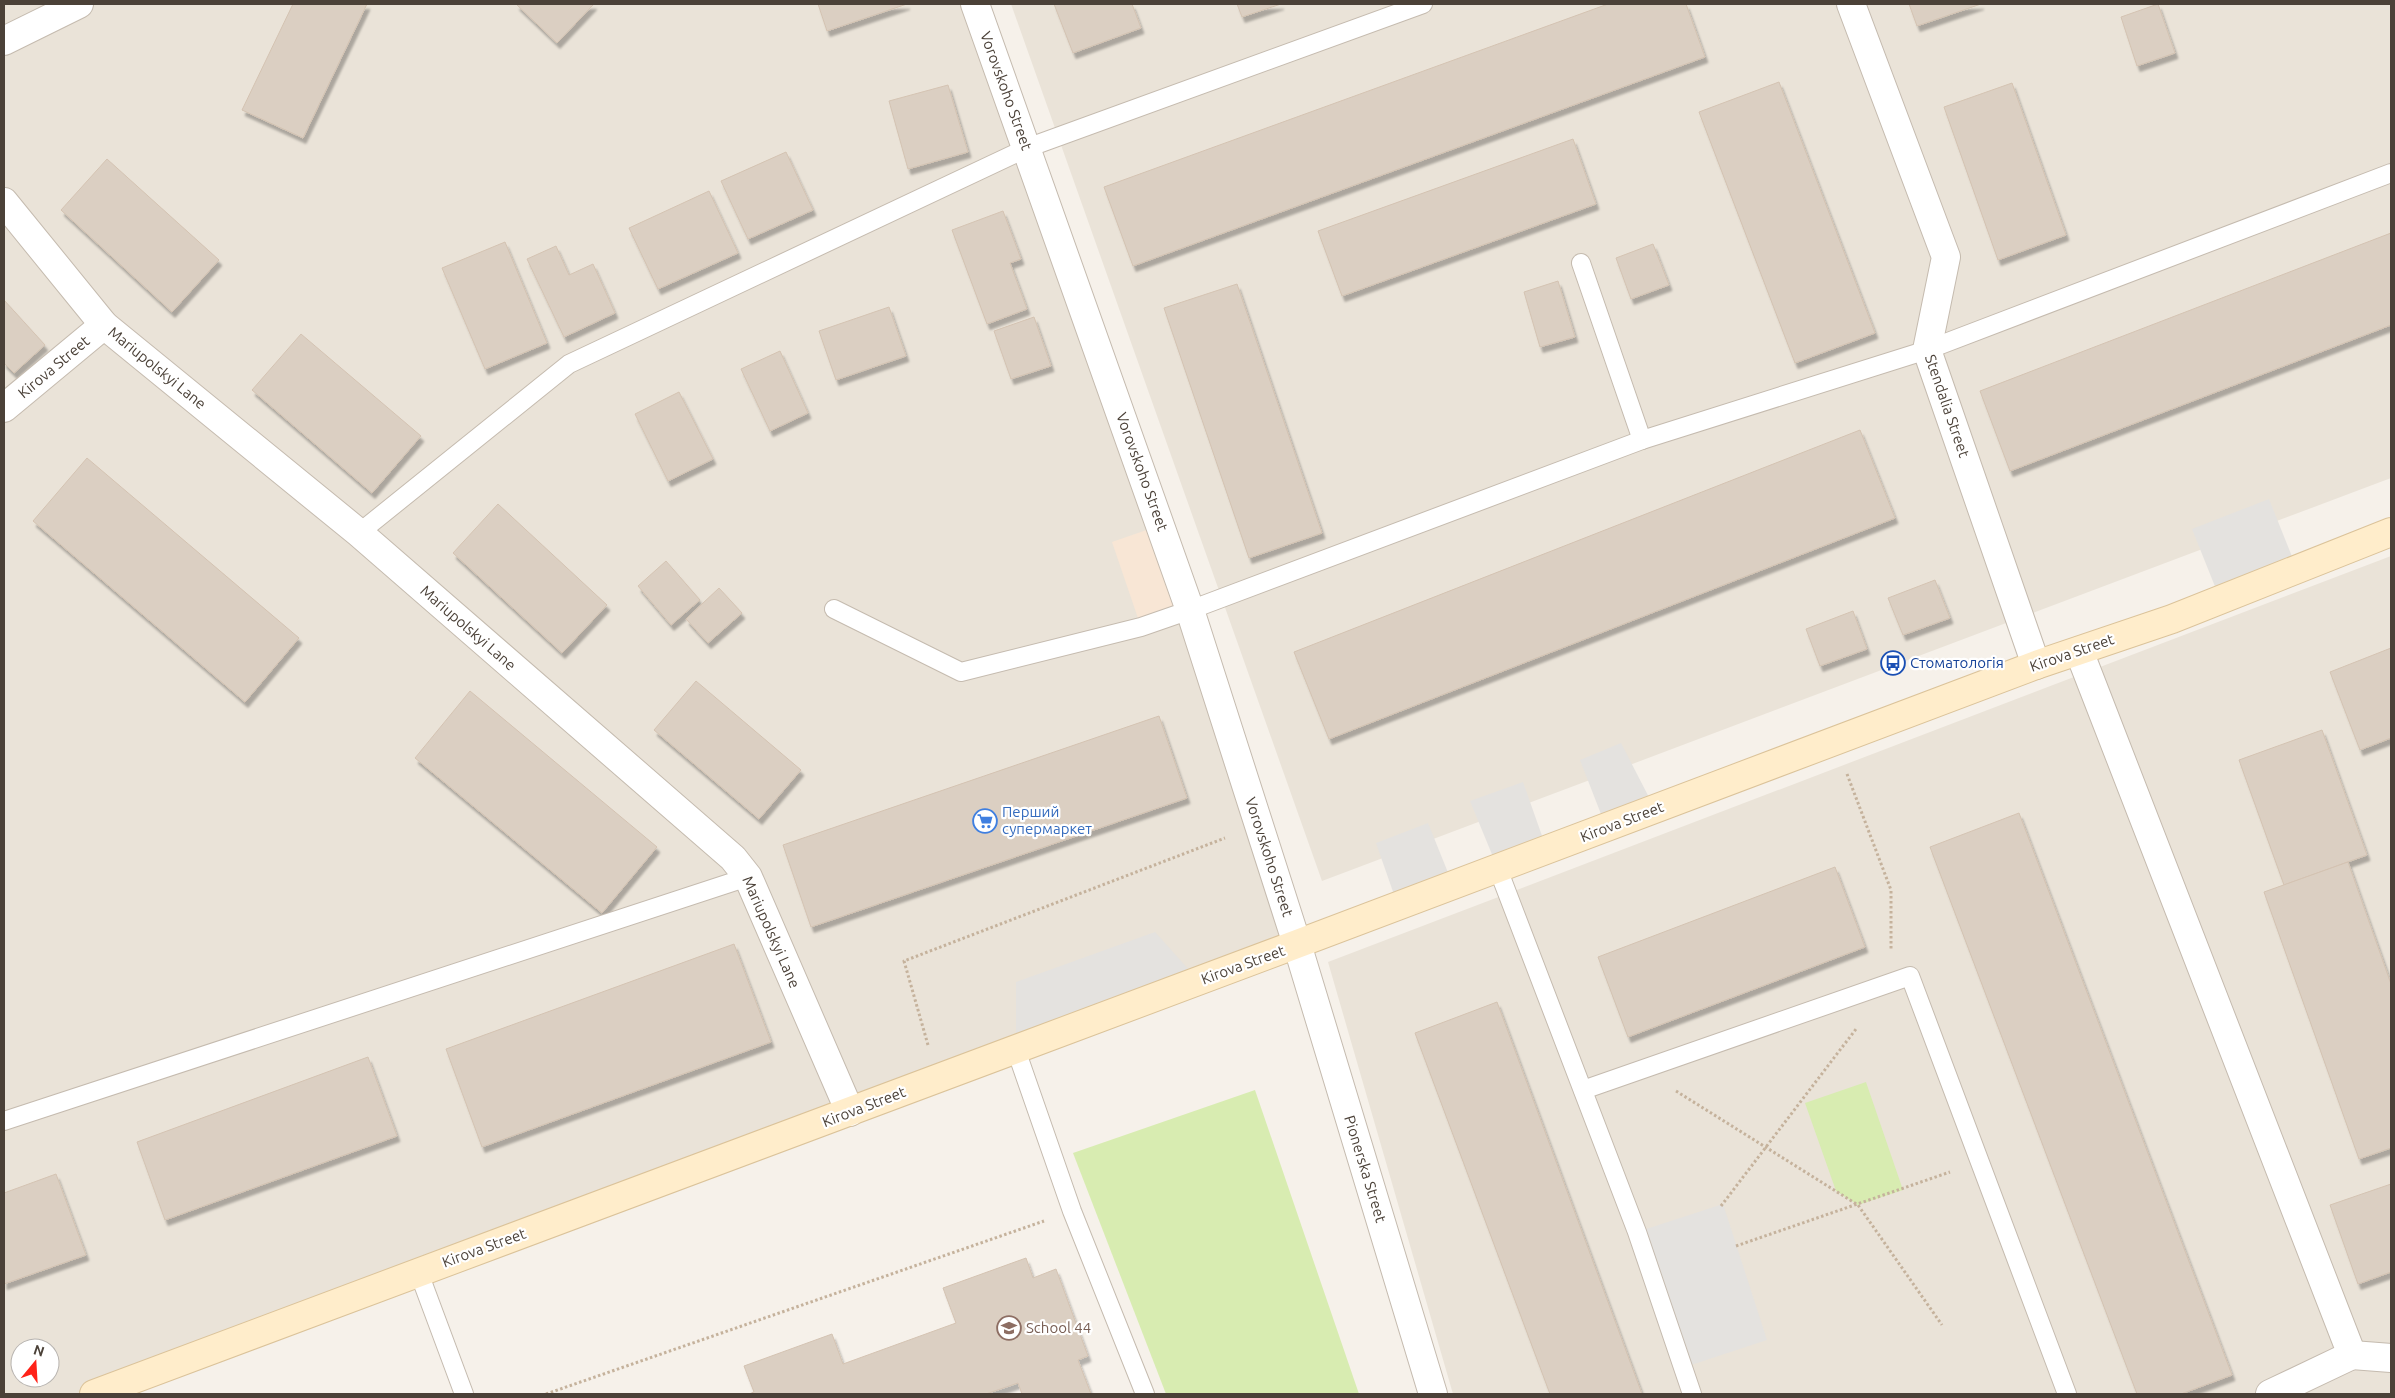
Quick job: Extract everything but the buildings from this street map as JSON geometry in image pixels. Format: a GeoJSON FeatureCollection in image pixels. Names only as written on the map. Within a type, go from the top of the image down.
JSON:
{"type":"FeatureCollection","features":[{"type":"Feature","properties":{"kind":"street"},"geometry":{"type":"LineString","coordinates":[[4,41],[78,4]]}},
{"type":"Feature","properties":{"kind":"street","name":"Vorovskoho Street"},"geometry":{"type":"LineString","coordinates":[[975,4],[1190,610],[1297,944]]}},
{"type":"Feature","properties":{"kind":"street","name":"Stendalia Street"},"geometry":{"type":"LineString","coordinates":[[1851,4],[1946,257],[1927,350],[2036,665]]}},
{"type":"Feature","properties":{"kind":"street","name":"Mariupolskyi Lane"},"geometry":{"type":"LineString","coordinates":[[4,202],[104,325],[358,533],[733,858],[748,877],[850,1112]]}},
{"type":"Feature","properties":{"kind":"street","name":"Kirova Street"},"geometry":{"type":"LineString","coordinates":[[4,408],[104,325]]}},
{"type":"Feature","properties":{"kind":"street","name":"Kirova Street"},"geometry":{"type":"LineString","coordinates":[[94,1394],[1016,1050],[2036,665],[2172,619],[2391,532]]}},
{"type":"Feature","properties":{"kind":"street"},"geometry":{"type":"LineString","coordinates":[[2079,652],[2352,1355]]}},
{"type":"Feature","properties":{"kind":"street","name":"Pionerska Street"},"geometry":{"type":"LineString","coordinates":[[1297,944],[1433,1394]]}},
{"type":"Feature","properties":{"kind":"street"},"geometry":{"type":"LineString","coordinates":[[2270,1394],[2352,1355],[2391,1358]]}},
{"type":"Feature","properties":{"kind":"lane"},"geometry":{"type":"LineString","coordinates":[[358,533],[569,364],[1027,148],[1423,4]]}},
{"type":"Feature","properties":{"kind":"lane"},"geometry":{"type":"LineString","coordinates":[[834,609],[961,672],[1141,627],[1642,440],[1927,350],[2391,173]]}},
{"type":"Feature","properties":{"kind":"lane"},"geometry":{"type":"LineString","coordinates":[[1581,263],[1642,440]]}},
{"type":"Feature","properties":{"kind":"lane"},"geometry":{"type":"LineString","coordinates":[[1498,869],[1637,1232],[1692,1394]]}},
{"type":"Feature","properties":{"kind":"lane"},"geometry":{"type":"LineString","coordinates":[[4,1121],[748,877]]}},
{"type":"Feature","properties":{"kind":"lane"},"geometry":{"type":"LineString","coordinates":[[1583,1090],[1910,976],[2067,1394]]}},
{"type":"Feature","properties":{"kind":"lane"},"geometry":{"type":"LineString","coordinates":[[1016,1050],[1072,1211],[1144,1394]]}},
{"type":"Feature","properties":{"kind":"lane"},"geometry":{"type":"LineString","coordinates":[[419,1273],[464,1394]]}},
{"type":"Feature","properties":{"kind":"path"},"geometry":{"type":"LineString","coordinates":[[920,1018],[904,961],[1259,825]]}},
{"type":"Feature","properties":{"kind":"path"},"geometry":{"type":"LineString","coordinates":[[1641,1070],[1767,1146],[1858,1205],[1942,1324]]}},
{"type":"Feature","properties":{"kind":"path"},"geometry":{"type":"LineString","coordinates":[[1736,1246],[1979,1162]]}},
{"type":"Feature","properties":{"kind":"path"},"geometry":{"type":"LineString","coordinates":[[546,1394],[1072,1211]]}},
{"type":"Feature","properties":{"kind":"shaded area"},"geometry":{"type":"Polygon","coordinates":[[[4,4],[975,4],[1297,944],[94,1394],[4,1394],[4,4]]]}},
{"type":"Feature","properties":{"kind":"shaded area"},"geometry":{"type":"Polygon","coordinates":[[[1011,4],[2391,4],[2391,478],[1322,881],[1011,4]]]}},
{"type":"Feature","properties":{"kind":"shaded area"},"geometry":{"type":"Polygon","coordinates":[[[2269,499],[2297,569],[2220,599],[2192,529],[2269,499]]]}},
{"type":"Feature","properties":{"kind":"shaded area"},"geometry":{"type":"Polygon","coordinates":[[[1161,525],[1190,610],[1141,627],[1112,542],[1161,525]]]}},
{"type":"Feature","properties":{"kind":"shaded area"},"geometry":{"type":"Polygon","coordinates":[[[2391,556],[2391,1394],[1453,1394],[1328,962],[2391,556]]]}},
{"type":"Feature","properties":{"kind":"shaded area"},"geometry":{"type":"Polygon","coordinates":[[[1621,743],[1655,809],[1606,827],[1580,760],[1621,743]]]}},
{"type":"Feature","properties":{"kind":"shaded area"},"geometry":{"type":"Polygon","coordinates":[[[1523,782],[1547,850],[1498,869],[1470,801],[1523,782]]]}},
{"type":"Feature","properties":{"kind":"shaded area"},"geometry":{"type":"Polygon","coordinates":[[[1428,823],[1453,885],[1398,906],[1376,843],[1428,823]]]}},
{"type":"Feature","properties":{"kind":"shaded area"},"geometry":{"type":"Polygon","coordinates":[[[1155,932],[1199,981],[1016,1050],[1016,982],[1155,932]]]}},
{"type":"Feature","properties":{"kind":"shaded area"},"geometry":{"type":"Polygon","coordinates":[[[1723,1204],[1767,1340],[1682,1368],[1637,1232],[1723,1204]]]}},
{"type":"Feature","properties":{"kind":"green space"},"geometry":{"type":"Polygon","coordinates":[[[1866,1082],[1903,1190],[1858,1205],[1836,1191],[1805,1103],[1866,1082]]]}},
{"type":"Feature","properties":{"kind":"green space"},"geometry":{"type":"Polygon","coordinates":[[[1255,1090],[1359,1394],[1166,1394],[1073,1153],[1255,1090]]]}},
{"type":"Feature","properties":{"kind":"place","name":"Стоматологія"},"geometry":{"type":"Point","coordinates":[1893,663]}},
{"type":"Feature","properties":{"kind":"place","name":"Перший супермаркет"},"geometry":{"type":"Point","coordinates":[985,821]}},
{"type":"Feature","properties":{"kind":"place","name":"School 44"},"geometry":{"type":"Point","coordinates":[1009,1328]}}]}
